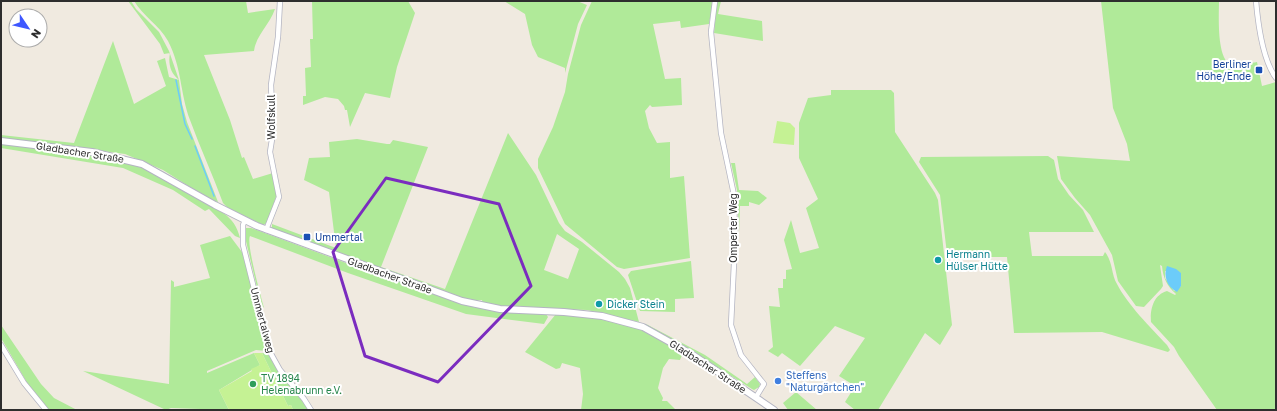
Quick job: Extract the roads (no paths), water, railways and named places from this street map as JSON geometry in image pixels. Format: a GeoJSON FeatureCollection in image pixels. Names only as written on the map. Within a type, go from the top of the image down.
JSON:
{"type":"FeatureCollection","features":[{"type":"Feature","properties":{"kind":"main road","name":"Gladbacher Straße"},"geometry":{"type":"LineString","coordinates":[[1,141],[92,152],[142,164],[266,230],[462,301],[500,309],[564,312],[602,316],[643,327],[693,355],[774,410]]}},
{"type":"Feature","properties":{"kind":"street","name":"Wolfskull"},"geometry":{"type":"LineString","coordinates":[[266,230],[278,197],[270,152],[272,133],[271,85],[278,37],[280,1]]}},
{"type":"Feature","properties":{"kind":"street","name":"Omperter Weg"},"geometry":{"type":"LineString","coordinates":[[715,1],[711,32],[721,133],[734,195],[731,325],[741,355],[764,384],[756,398]]}},
{"type":"Feature","properties":{"kind":"street"},"geometry":{"type":"LineString","coordinates":[[1256,1],[1258,27],[1268,60],[1276,78]]}},
{"type":"Feature","properties":{"kind":"street","name":"Ummertalweg"},"geometry":{"type":"LineString","coordinates":[[245,220],[243,225],[243,244],[270,352],[280,370],[304,399],[311,410]]}},
{"type":"Feature","properties":{"kind":"street"},"geometry":{"type":"LineString","coordinates":[[1,345],[24,383],[46,410]]}},
{"type":"Feature","properties":{"kind":"water"},"geometry":{"type":"Polygon","coordinates":[[[1167,266],[1176,269],[1181,273],[1181,286],[1177,292],[1168,284],[1165,274],[1167,266]]]}},
{"type":"Feature","properties":{"kind":"waterway"},"geometry":{"type":"LineString","coordinates":[[176,80],[185,124],[192,139]]}},
{"type":"Feature","properties":{"kind":"waterway"},"geometry":{"type":"LineString","coordinates":[[195,146],[214,196]]}},
{"type":"Feature","properties":{"kind":"place","name":"Berliner Höhe/Ende"},"geometry":{"type":"Point","coordinates":[1259,70]}},
{"type":"Feature","properties":{"kind":"place","name":"Ummertal"},"geometry":{"type":"Point","coordinates":[307,237]}},
{"type":"Feature","properties":{"kind":"place","name":"Hermann Hülser Hütte"},"geometry":{"type":"Point","coordinates":[938,260]}},
{"type":"Feature","properties":{"kind":"place","name":"Dicker Stein"},"geometry":{"type":"Point","coordinates":[599,304]}},
{"type":"Feature","properties":{"kind":"place","name":"Steffens \"Naturgärtchen\""},"geometry":{"type":"Point","coordinates":[778,381]}},
{"type":"Feature","properties":{"kind":"place","name":"TV 1894 Helenabrunn e.V."},"geometry":{"type":"Point","coordinates":[253,384]}}]}
